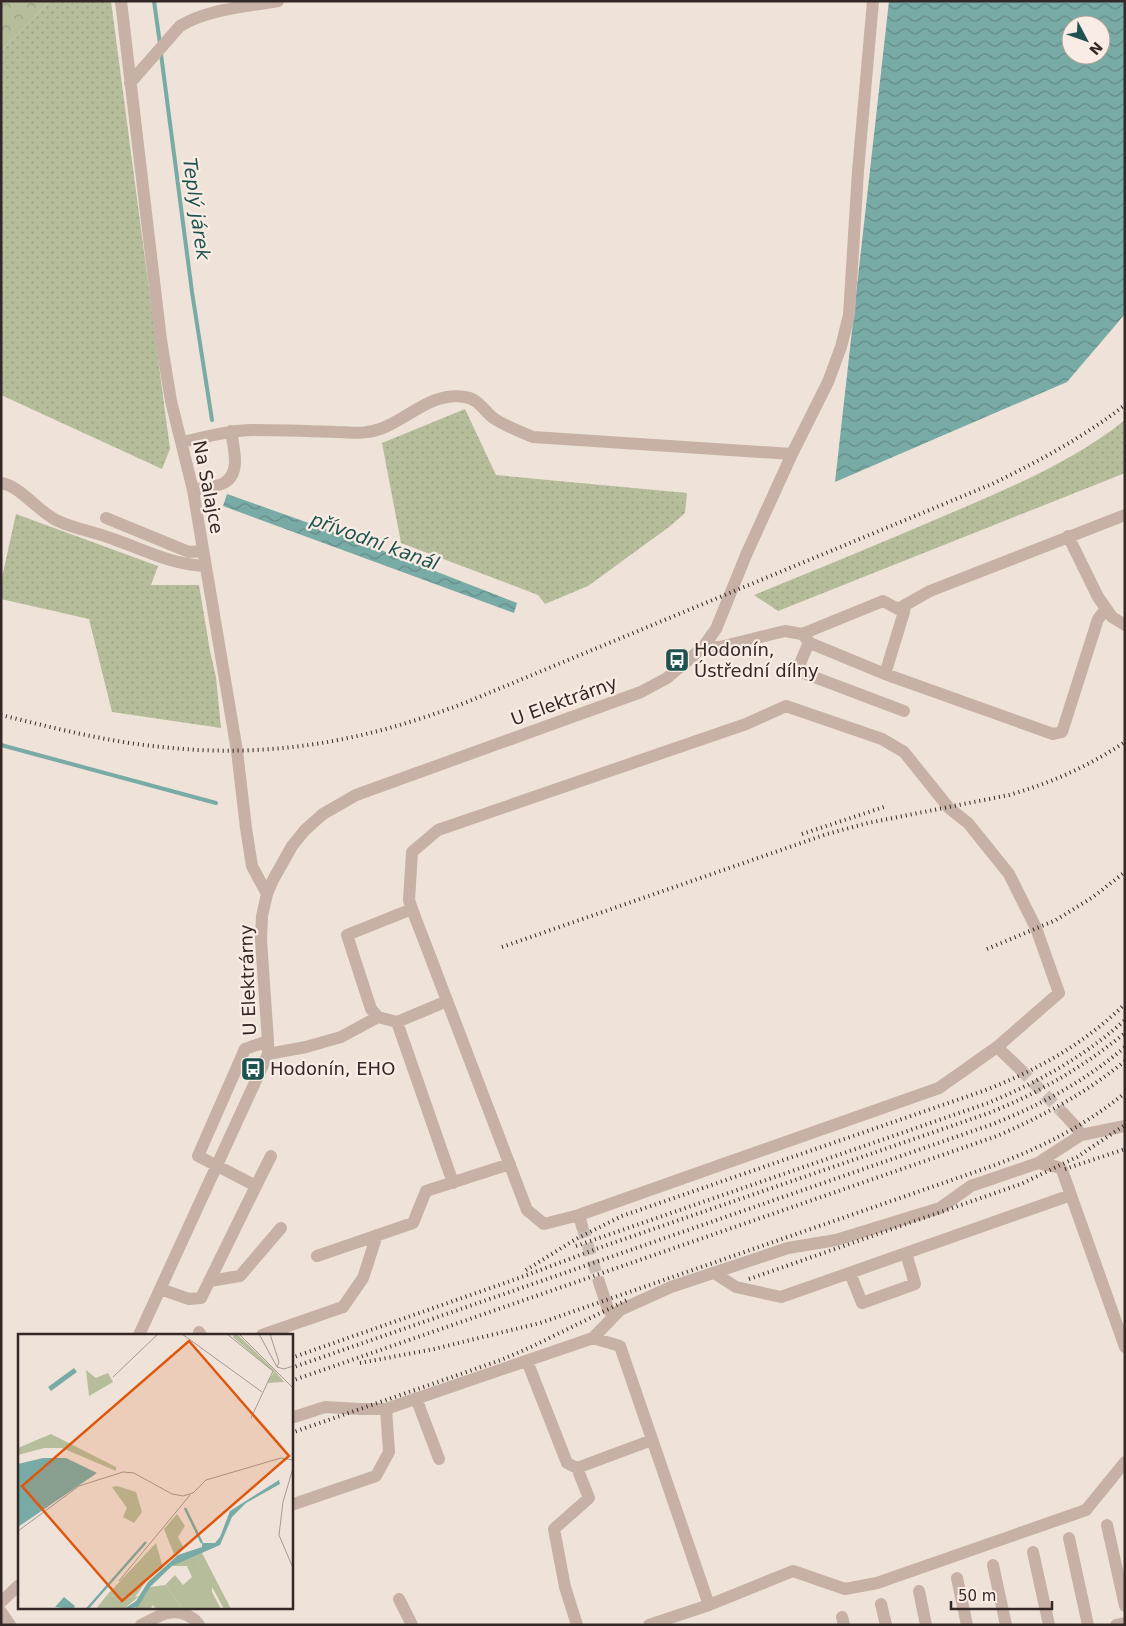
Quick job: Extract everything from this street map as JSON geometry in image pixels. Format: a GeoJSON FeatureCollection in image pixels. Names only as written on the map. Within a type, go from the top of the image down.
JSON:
{"type":"FeatureCollection","features":[{"type":"Feature","properties":{"kind":"street","name":"Na Salajce"},"geometry":{"type":"LineString","coordinates":[[121,1],[161,340],[171,401],[194,490],[202,551],[237,751],[252,866],[267,894]]}},
{"type":"Feature","properties":{"kind":"street"},"geometry":{"type":"LineString","coordinates":[[130,83],[180,26],[190,20],[217,12],[278,1]]}},
{"type":"Feature","properties":{"kind":"street","name":"U Elektrárny"},"geometry":{"type":"LineString","coordinates":[[139,1334],[268,1054],[261,940],[262,916],[267,894],[273,880],[292,846],[305,830],[323,814],[356,795],[641,692],[667,678],[704,647],[716,629],[746,555],[792,454],[828,382],[841,347],[849,315],[858,171],[873,1]]}},
{"type":"Feature","properties":{"kind":"street"},"geometry":{"type":"LineString","coordinates":[[182,442],[231,431],[368,432],[392,424],[427,403],[447,397],[464,396],[481,405],[492,417],[505,425],[533,437],[792,454]]}},
{"type":"Feature","properties":{"kind":"street"},"geometry":{"type":"LineString","coordinates":[[194,490],[225,482],[233,475],[236,461],[231,431]]}},
{"type":"Feature","properties":{"kind":"street"},"geometry":{"type":"LineString","coordinates":[[3,483],[15,488],[41,511],[59,521],[186,565],[205,566]]}},
{"type":"Feature","properties":{"kind":"street"},"geometry":{"type":"LineString","coordinates":[[806,638],[883,601],[898,609],[930,591],[1125,515]]}},
{"type":"Feature","properties":{"kind":"street"},"geometry":{"type":"LineString","coordinates":[[106,518],[189,552],[202,551]]}},
{"type":"Feature","properties":{"kind":"street"},"geometry":{"type":"LineString","coordinates":[[113,539],[120,524]]}},
{"type":"Feature","properties":{"kind":"street"},"geometry":{"type":"LineString","coordinates":[[1068,536],[1106,610],[1112,617],[1125,625]]}},
{"type":"Feature","properties":{"kind":"street"},"geometry":{"type":"LineString","coordinates":[[885,674],[905,605]]}},
{"type":"Feature","properties":{"kind":"street"},"geometry":{"type":"LineString","coordinates":[[704,647],[720,647],[785,632],[806,638],[885,674],[1053,734],[1062,732],[1098,618],[1106,610]]}},
{"type":"Feature","properties":{"kind":"street"},"geometry":{"type":"LineString","coordinates":[[806,638],[799,666],[806,674],[904,711]]}},
{"type":"Feature","properties":{"kind":"street"},"geometry":{"type":"LineString","coordinates":[[786,706],[882,739],[904,752],[949,808],[968,823],[1009,874],[1036,928],[1059,993],[997,1047],[939,1088],[581,1220],[544,1224],[527,1210],[412,909],[409,900],[412,852],[438,830],[746,724],[786,706]]}},
{"type":"Feature","properties":{"kind":"street"},"geometry":{"type":"LineString","coordinates":[[412,909],[347,935],[371,1009],[378,1017],[397,1022],[447,1001]]}},
{"type":"Feature","properties":{"kind":"street"},"geometry":{"type":"LineString","coordinates":[[268,1054],[306,1047],[341,1037],[378,1017]]}},
{"type":"Feature","properties":{"kind":"street"},"geometry":{"type":"LineString","coordinates":[[397,1022],[453,1183]]}},
{"type":"Feature","properties":{"kind":"street"},"geometry":{"type":"LineString","coordinates":[[256,1186],[198,1156],[245,1049],[268,1041]]}},
{"type":"Feature","properties":{"kind":"street"},"geometry":{"type":"LineString","coordinates":[[997,1047],[1020,1069]]}},
{"type":"Feature","properties":{"kind":"street"},"geometry":{"type":"LineString","coordinates":[[1064,1114],[1081,1135]]}},
{"type":"Feature","properties":{"kind":"street"},"geometry":{"type":"LineString","coordinates":[[292,1418],[325,1407],[360,1410],[386,1409],[593,1338],[620,1310],[671,1287],[788,1248],[836,1240],[940,1208],[971,1186],[1038,1163],[1081,1135],[1125,1126]]}},
{"type":"Feature","properties":{"kind":"street"},"geometry":{"type":"LineString","coordinates":[[160,1288],[189,1299],[201,1298],[271,1156]]}},
{"type":"Feature","properties":{"kind":"street"},"geometry":{"type":"LineString","coordinates":[[1038,1163],[1058,1167],[1062,1170],[1125,1347]]}},
{"type":"Feature","properties":{"kind":"street"},"geometry":{"type":"LineString","coordinates":[[317,1256],[413,1223],[426,1192],[510,1164]]}},
{"type":"Feature","properties":{"kind":"street"},"geometry":{"type":"LineString","coordinates":[[714,1273],[736,1287],[781,1297],[1071,1195]]}},
{"type":"Feature","properties":{"kind":"street"},"geometry":{"type":"LineString","coordinates":[[210,1281],[240,1276],[281,1228]]}},
{"type":"Feature","properties":{"kind":"street"},"geometry":{"type":"LineString","coordinates":[[265,1334],[343,1307],[363,1278],[377,1235]]}},
{"type":"Feature","properties":{"kind":"street"},"geometry":{"type":"LineString","coordinates":[[850,1272],[862,1303],[915,1284],[906,1253]]}},
{"type":"Feature","properties":{"kind":"street"},"geometry":{"type":"LineString","coordinates":[[599,1282],[608,1309],[614,1316]]}},
{"type":"Feature","properties":{"kind":"street"},"geometry":{"type":"LineString","coordinates":[[593,1338],[620,1346],[709,1605]]}},
{"type":"Feature","properties":{"kind":"street"},"geometry":{"type":"LineString","coordinates":[[527,1361],[567,1463],[577,1468],[588,1498],[554,1529],[564,1587],[577,1625]]}},
{"type":"Feature","properties":{"kind":"street"},"geometry":{"type":"LineString","coordinates":[[416,1398],[439,1459]]}},
{"type":"Feature","properties":{"kind":"street"},"geometry":{"type":"LineString","coordinates":[[292,1506],[376,1476],[389,1452],[386,1409]]}},
{"type":"Feature","properties":{"kind":"street"},"geometry":{"type":"LineString","coordinates":[[577,1468],[652,1440]]}},
{"type":"Feature","properties":{"kind":"street"},"geometry":{"type":"LineString","coordinates":[[649,1625],[709,1605],[793,1572],[845,1589],[877,1583],[1086,1510],[1125,1462]]}},
{"type":"Feature","properties":{"kind":"street"},"geometry":{"type":"LineString","coordinates":[[1107,1525],[1125,1606]]}},
{"type":"Feature","properties":{"kind":"street"},"geometry":{"type":"LineString","coordinates":[[1069,1538],[1088,1625]]}},
{"type":"Feature","properties":{"kind":"street"},"geometry":{"type":"LineString","coordinates":[[1033,1552],[1049,1625]]}},
{"type":"Feature","properties":{"kind":"street"},"geometry":{"type":"LineString","coordinates":[[994,1565],[1006,1625]]}},
{"type":"Feature","properties":{"kind":"street"},"geometry":{"type":"LineString","coordinates":[[957,1578],[967,1625]]}},
{"type":"Feature","properties":{"kind":"street"},"geometry":{"type":"LineString","coordinates":[[1,1602],[18,1586]]}},
{"type":"Feature","properties":{"kind":"street"},"geometry":{"type":"LineString","coordinates":[[919,1591],[926,1625]]}},
{"type":"Feature","properties":{"kind":"street"},"geometry":{"type":"LineString","coordinates":[[399,1598],[412,1625]]}},
{"type":"Feature","properties":{"kind":"street"},"geometry":{"type":"LineString","coordinates":[[881,1604],[886,1625]]}},
{"type":"Feature","properties":{"kind":"street"},"geometry":{"type":"LineString","coordinates":[[141,1625],[171,1611],[180,1612],[197,1620],[199,1625]]}},
{"type":"Feature","properties":{"kind":"street"},"geometry":{"type":"LineString","coordinates":[[1,1612],[10,1625]]}},
{"type":"Feature","properties":{"kind":"street"},"geometry":{"type":"LineString","coordinates":[[1116,1625],[1125,1623]]}},
{"type":"Feature","properties":{"kind":"green space"},"geometry":{"type":"Polygon","coordinates":[[[1,1],[50,1],[1,51],[1,1]]]}},
{"type":"Feature","properties":{"kind":"green space"},"geometry":{"type":"Polygon","coordinates":[[[50,1],[111,1],[170,449],[162,469],[1,395],[1,51],[50,1]]]}},
{"type":"Feature","properties":{"kind":"green space"},"geometry":{"type":"Polygon","coordinates":[[[465,409],[496,475],[687,493],[685,513],[669,527],[588,586],[545,604],[538,595],[401,543],[382,443],[465,409]]]}},
{"type":"Feature","properties":{"kind":"green space"},"geometry":{"type":"Polygon","coordinates":[[[1125,420],[1125,473],[778,611],[754,595],[1015,485],[1083,449],[1125,420]]]}},
{"type":"Feature","properties":{"kind":"green space"},"geometry":{"type":"Polygon","coordinates":[[[16,514],[158,566],[151,585],[199,585],[216,677],[221,728],[112,712],[89,619],[1,599],[1,582],[16,514]]]}},
{"type":"Feature","properties":{"kind":"water"},"geometry":{"type":"Polygon","coordinates":[[[889,1],[1125,1],[1125,314],[1067,382],[835,482],[889,1]]]}},
{"type":"Feature","properties":{"kind":"water"},"geometry":{"type":"Polygon","coordinates":[[[227,494],[337,533],[517,603],[514,613],[223,506],[227,494]]]}},
{"type":"Feature","properties":{"kind":"waterway","name":"Teplý járek"},"geometry":{"type":"LineString","coordinates":[[154,1],[160,44]]}},
{"type":"Feature","properties":{"kind":"waterway","name":"Teplý járek"},"geometry":{"type":"LineString","coordinates":[[161,54],[192,292],[212,420]]}},
{"type":"Feature","properties":{"kind":"waterway"},"geometry":{"type":"LineString","coordinates":[[1,745],[216,803]]}},
{"type":"Feature","properties":{"kind":"tunnel"},"geometry":{"type":"LineString","coordinates":[[1020,1069],[1064,1114]]}},
{"type":"Feature","properties":{"kind":"tunnel"},"geometry":{"type":"LineString","coordinates":[[582,1226],[599,1282]]}},
{"type":"Feature","properties":{"kind":"railway"},"geometry":{"type":"LineString","coordinates":[[1,715],[122,742],[202,750],[241,751],[318,744],[392,727],[467,702],[992,484],[1061,448],[1094,428],[1125,405]]}},
{"type":"Feature","properties":{"kind":"railway"},"geometry":{"type":"LineString","coordinates":[[502,947],[827,834],[868,823],[1009,795],[1025,790],[1084,766],[1125,742]]}},
{"type":"Feature","properties":{"kind":"railway"},"geometry":{"type":"LineString","coordinates":[[802,834],[887,806]]}},
{"type":"Feature","properties":{"kind":"railway"},"geometry":{"type":"LineString","coordinates":[[987,949],[1056,920],[1093,897],[1125,872]]}},
{"type":"Feature","properties":{"kind":"railway"},"geometry":{"type":"LineString","coordinates":[[526,1270],[576,1239],[622,1216],[983,1091],[1022,1075],[1076,1044],[1125,1004]]}},
{"type":"Feature","properties":{"kind":"railway"},"geometry":{"type":"LineString","coordinates":[[576,1246],[988,1103],[1060,1068],[1093,1046],[1125,1020]]}},
{"type":"Feature","properties":{"kind":"railway"},"geometry":{"type":"LineString","coordinates":[[292,1358],[607,1245],[989,1113],[1043,1088],[1093,1057],[1125,1033]]}},
{"type":"Feature","properties":{"kind":"railway"},"geometry":{"type":"LineString","coordinates":[[292,1368],[993,1124],[1028,1109],[1062,1091],[1094,1071],[1125,1047]]}},
{"type":"Feature","properties":{"kind":"railway"},"geometry":{"type":"LineString","coordinates":[[292,1381],[997,1136],[1064,1103],[1125,1061]]}},
{"type":"Feature","properties":{"kind":"railway"},"geometry":{"type":"LineString","coordinates":[[360,1363],[434,1349],[540,1323],[995,1165],[1063,1135],[1094,1116],[1125,1093]]}},
{"type":"Feature","properties":{"kind":"railway"},"geometry":{"type":"LineString","coordinates":[[749,1279],[1021,1184],[1077,1157],[1125,1125]]}},
{"type":"Feature","properties":{"kind":"railway"},"geometry":{"type":"LineString","coordinates":[[1065,1169],[1125,1149]]}},
{"type":"Feature","properties":{"kind":"railway"},"geometry":{"type":"LineString","coordinates":[[292,1433],[501,1360],[627,1300]]}},
{"type":"Feature","properties":{"kind":"place","name":"Hodonín, Ústřední dílny"},"geometry":{"type":"Point","coordinates":[677,660]}},
{"type":"Feature","properties":{"kind":"place","name":"Hodonín, EHO"},"geometry":{"type":"Point","coordinates":[253,1069]}},
{"type":"Feature","properties":{"kind":"water label","name":"přívodní kanál"},"geometry":{"type":"Point","coordinates":[375,541]}}]}
